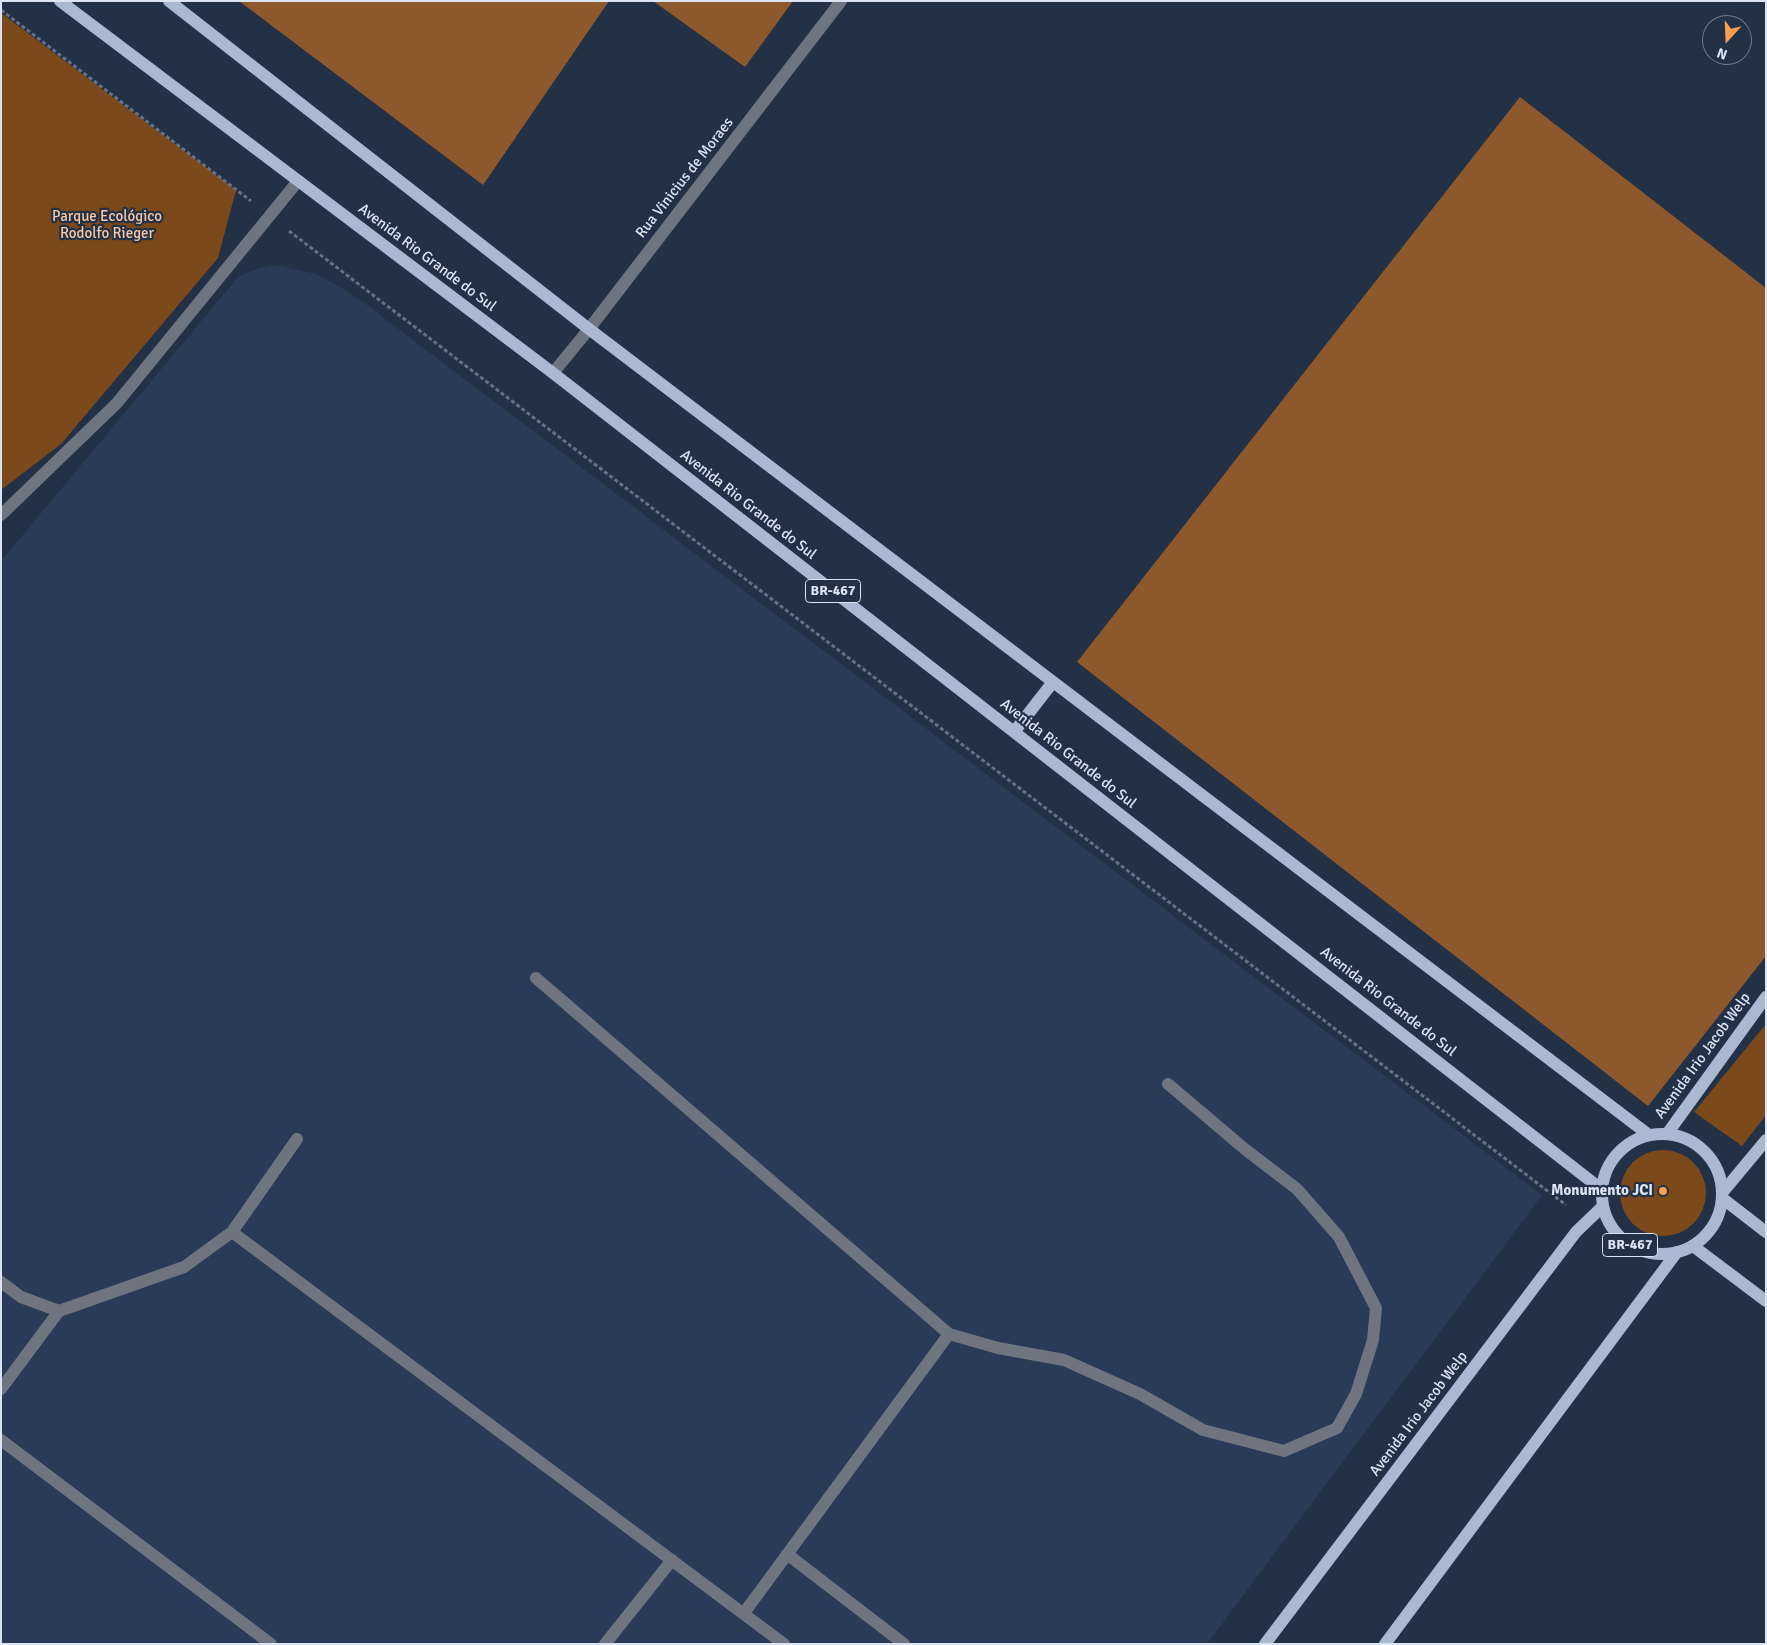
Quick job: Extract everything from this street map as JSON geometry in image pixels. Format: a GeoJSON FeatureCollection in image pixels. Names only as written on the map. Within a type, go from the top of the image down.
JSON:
{"type":"FeatureCollection","features":[{"type":"Feature","properties":{"kind":"main road","name":"Avenida Rio Grande do Sul"},"geometry":{"type":"LineString","coordinates":[[60,1],[553,373],[1601,1189]]}},
{"type":"Feature","properties":{"kind":"main road"},"geometry":{"type":"LineString","coordinates":[[169,1],[589,329],[1649,1136]]}},
{"type":"Feature","properties":{"kind":"main road"},"geometry":{"type":"LineString","coordinates":[[1014,732],[1053,682]]}},
{"type":"Feature","properties":{"kind":"main road","name":"Avenida Irio Jacob Welp"},"geometry":{"type":"LineString","coordinates":[[1667,1134],[1766,997]]}},
{"type":"Feature","properties":{"kind":"main road","name":"BR-467"},"geometry":{"type":"LineString","coordinates":[[1667,1134],[1684,1138],[1712,1160],[1719,1176],[1722,1196],[1718,1217],[1708,1233],[1693,1246],[1677,1252],[1658,1254],[1639,1250],[1622,1240],[1610,1225],[1602,1207],[1601,1189],[1606,1170],[1616,1154],[1631,1142],[1649,1136],[1667,1134]]}},
{"type":"Feature","properties":{"kind":"main road"},"geometry":{"type":"LineString","coordinates":[[1766,1140],[1722,1196],[1766,1232]]}},
{"type":"Feature","properties":{"kind":"main road","name":"Avenida Irio Jacob Welp"},"geometry":{"type":"LineString","coordinates":[[1265,1644],[1587,1221],[1602,1207]]}},
{"type":"Feature","properties":{"kind":"main road"},"geometry":{"type":"LineString","coordinates":[[1693,1246],[1766,1301]]}},
{"type":"Feature","properties":{"kind":"main road"},"geometry":{"type":"LineString","coordinates":[[1385,1644],[1677,1252]]}},
{"type":"Feature","properties":{"kind":"street","name":"Rua Vinicius de Moraes"},"geometry":{"type":"LineString","coordinates":[[553,373],[589,329],[841,1]]}},
{"type":"Feature","properties":{"kind":"street"},"geometry":{"type":"LineString","coordinates":[[1,515],[117,404],[268,215],[298,181]]}},
{"type":"Feature","properties":{"kind":"street"},"geometry":{"type":"LineString","coordinates":[[536,978],[949,1334],[998,1348],[1064,1360],[1140,1394],[1203,1430],[1284,1451],[1337,1428],[1356,1394],[1373,1340],[1376,1308],[1339,1237],[1297,1189],[1246,1150],[1168,1084]]}},
{"type":"Feature","properties":{"kind":"street"},"geometry":{"type":"LineString","coordinates":[[1,1389],[59,1311],[184,1267],[232,1232],[297,1139]]}},
{"type":"Feature","properties":{"kind":"street"},"geometry":{"type":"LineString","coordinates":[[232,1232],[784,1644]]}},
{"type":"Feature","properties":{"kind":"street"},"geometry":{"type":"LineString","coordinates":[[1,1282],[20,1297],[59,1311]]}},
{"type":"Feature","properties":{"kind":"street"},"geometry":{"type":"LineString","coordinates":[[744,1613],[949,1334]]}},
{"type":"Feature","properties":{"kind":"street"},"geometry":{"type":"LineString","coordinates":[[1,1440],[272,1644]]}},
{"type":"Feature","properties":{"kind":"street"},"geometry":{"type":"LineString","coordinates":[[787,1554],[904,1644]]}},
{"type":"Feature","properties":{"kind":"street"},"geometry":{"type":"LineString","coordinates":[[605,1644],[672,1560]]}},
{"type":"Feature","properties":{"kind":"path"},"geometry":{"type":"LineString","coordinates":[[1,10],[1587,1221]]}},
{"type":"Feature","properties":{"kind":"shaded area"},"geometry":{"type":"Polygon","coordinates":[[[239,1],[609,1],[483,185],[239,1]]]}},
{"type":"Feature","properties":{"kind":"shaded area"},"geometry":{"type":"Polygon","coordinates":[[[653,1],[793,1],[745,67],[653,1]]]}},
{"type":"Feature","properties":{"kind":"shaded area"},"geometry":{"type":"Polygon","coordinates":[[[1520,97],[1766,288],[1766,956],[1648,1106],[1077,662],[1520,97]]]}},
{"type":"Feature","properties":{"kind":"shaded area"},"geometry":{"type":"Polygon","coordinates":[[[275,265],[316,274],[363,302],[1542,1195],[1207,1644],[1,1644],[1,561],[238,277],[259,268],[275,265]]]}},
{"type":"Feature","properties":{"kind":"green space","name":"Parque Ecológico Rodolfo Rieger"},"geometry":{"type":"Polygon","coordinates":[[[1,13],[236,190],[218,258],[61,444],[1,490],[1,13]]]}},
{"type":"Feature","properties":{"kind":"green space"},"geometry":{"type":"Polygon","coordinates":[[[1766,1024],[1766,1115],[1742,1146],[1694,1112],[1766,1024]]]}},
{"type":"Feature","properties":{"kind":"green space"},"geometry":{"type":"Polygon","coordinates":[[[1655,1150],[1671,1150],[1680,1153],[1694,1162],[1703,1176],[1706,1193],[1703,1210],[1694,1224],[1680,1233],[1671,1236],[1655,1236],[1639,1229],[1627,1217],[1620,1201],[1620,1185],[1627,1169],[1639,1157],[1655,1150]]]}},
{"type":"Feature","properties":{"kind":"place","name":"Monumento JCI"},"geometry":{"type":"Point","coordinates":[1663,1191]}}]}
